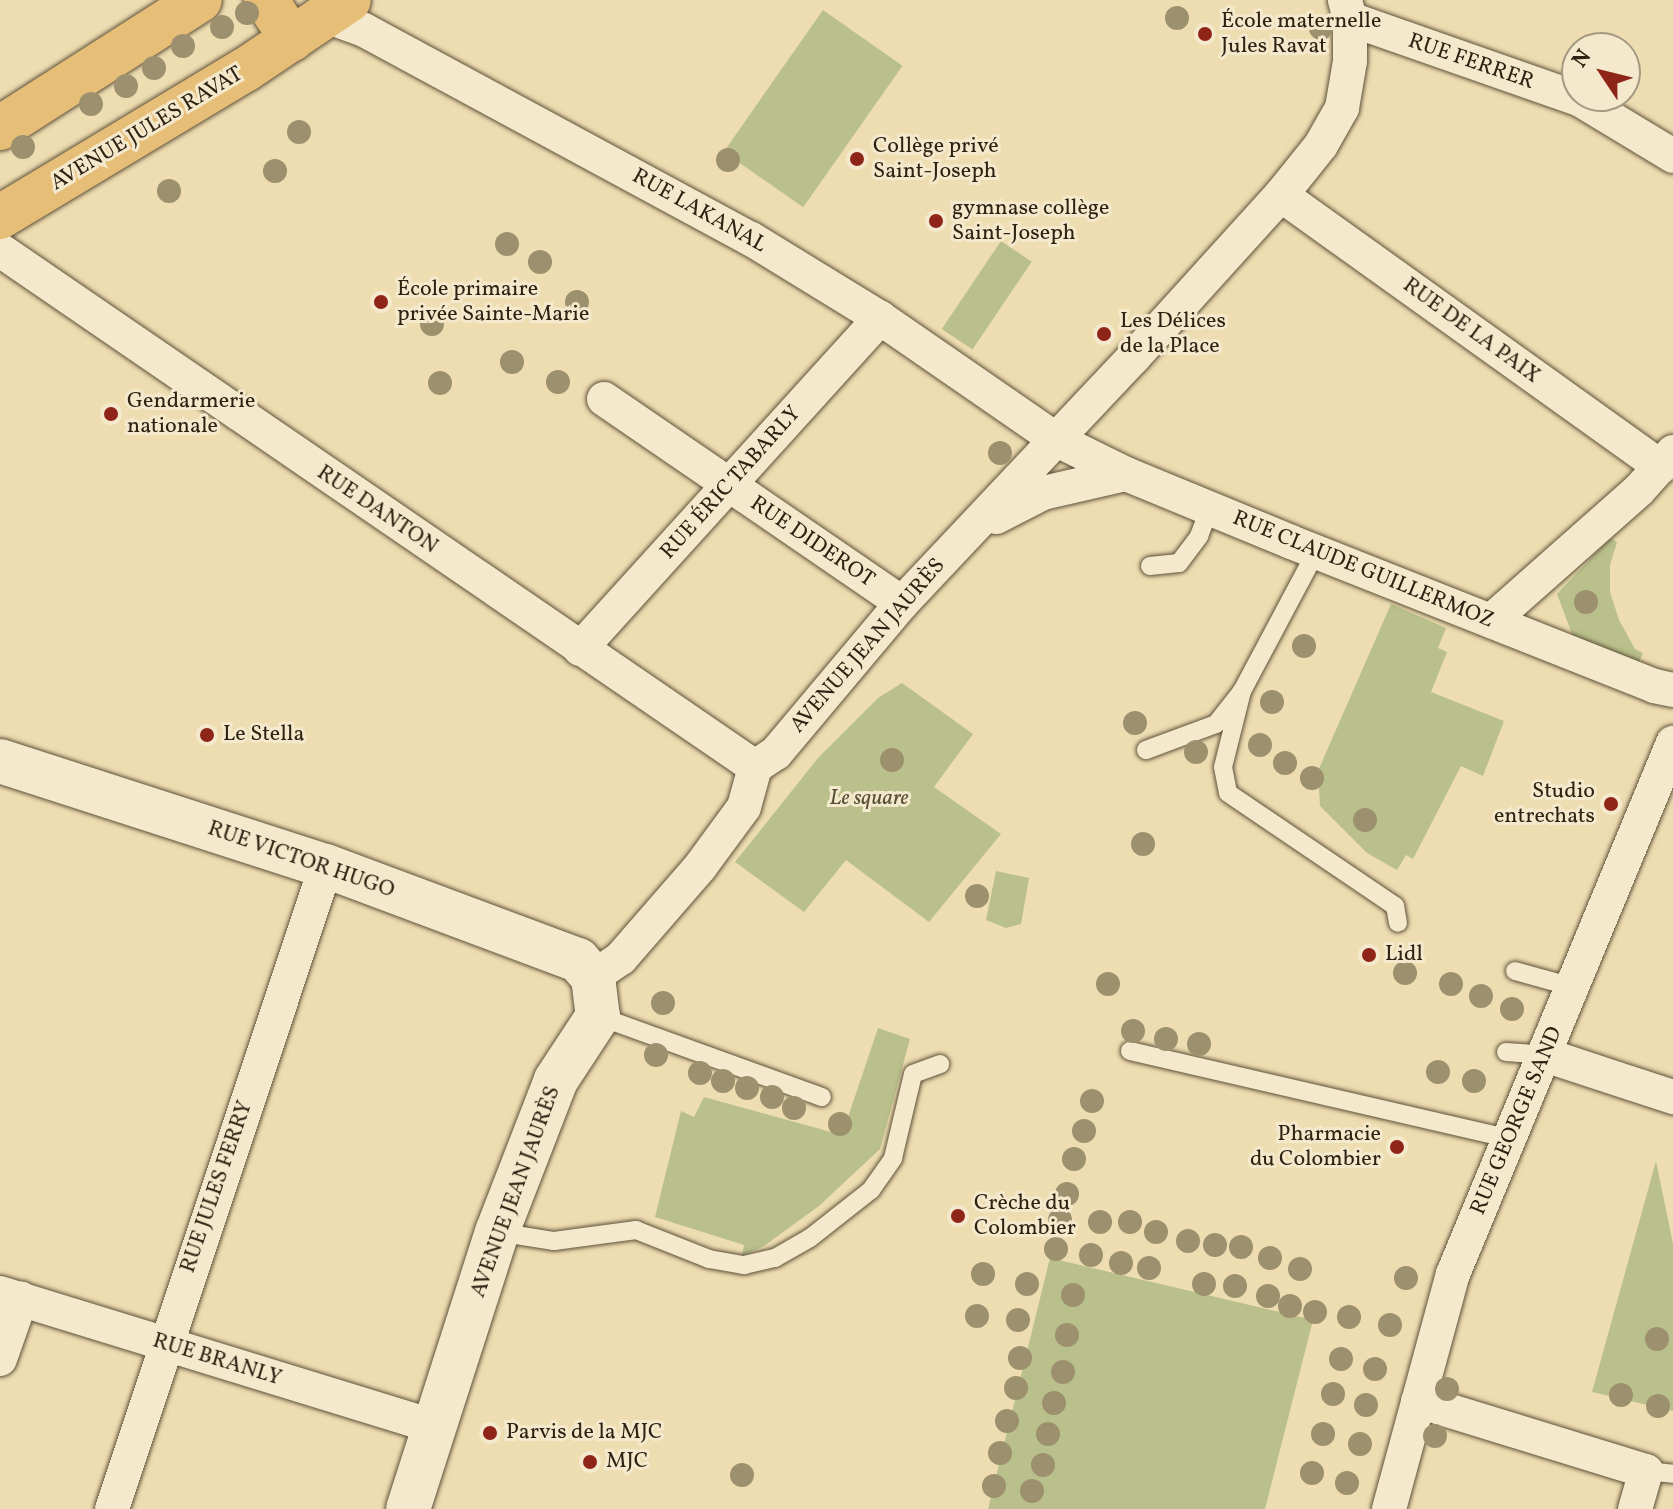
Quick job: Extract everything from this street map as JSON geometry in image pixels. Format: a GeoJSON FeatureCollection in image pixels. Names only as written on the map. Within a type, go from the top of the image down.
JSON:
{"type":"FeatureCollection","features":[{"type":"Feature","properties":{"kind":"main road"},"geometry":{"type":"LineString","coordinates":[[0,128],[200,0]]}},
{"type":"Feature","properties":{"kind":"main road"},"geometry":{"type":"LineString","coordinates":[[266,0],[319,13]]}},
{"type":"Feature","properties":{"kind":"main road","name":"AVENUE JULES RAVAT"},"geometry":{"type":"LineString","coordinates":[[0,217],[319,13]]}},
{"type":"Feature","properties":{"kind":"main road","name":"RUE VICTOR HUGO"},"geometry":{"type":"LineString","coordinates":[[0,761],[326,866],[578,960],[604,984]]}},
{"type":"Feature","properties":{"kind":"main road","name":"AVENUE JEAN JAURÈS"},"geometry":{"type":"LineString","coordinates":[[408,1509],[497,1232],[556,1080],[604,984]]}},
{"type":"Feature","properties":{"kind":"street","name":"RUE FERRER"},"geometry":{"type":"LineString","coordinates":[[1348,10],[1579,99],[1673,156]]}},
{"type":"Feature","properties":{"kind":"street","name":"AVENUE JEAN JAURÈS"},"geometry":{"type":"LineString","coordinates":[[604,984],[700,867],[744,807],[755,767],[776,753],[902,603],[1057,440],[1281,195],[1321,145],[1342,108],[1350,61],[1348,10]]}},
{"type":"Feature","properties":{"kind":"street","name":"RUE LAKANAL"},"geometry":{"type":"LineString","coordinates":[[319,13],[364,30],[751,239],[880,318],[1057,440]]}},
{"type":"Feature","properties":{"kind":"street","name":"RUE DE LA PAIX"},"geometry":{"type":"LineString","coordinates":[[1281,195],[1667,460]]}},
{"type":"Feature","properties":{"kind":"street","name":"RUE DANTON"},"geometry":{"type":"LineString","coordinates":[[0,250],[755,767]]}},
{"type":"Feature","properties":{"kind":"street","name":"RUE ÉRIC TABARLY"},"geometry":{"type":"LineString","coordinates":[[580,649],[880,318]]}},
{"type":"Feature","properties":{"kind":"street","name":"RUE DIDEROT"},"geometry":{"type":"LineString","coordinates":[[604,399],[902,603]]}},
{"type":"Feature","properties":{"kind":"street","name":"RUE CLAUDE GUILLERMOZ"},"geometry":{"type":"LineString","coordinates":[[1057,440],[1126,474],[1316,552],[1654,686],[1673,690]]}},
{"type":"Feature","properties":{"kind":"street"},"geometry":{"type":"LineString","coordinates":[[1491,621],[1667,460]]}},
{"type":"Feature","properties":{"kind":"street","name":"AVENUE JEAN JAURÈS"},"geometry":{"type":"LineString","coordinates":[[963,539],[1008,509],[1043,493],[1126,474]]}},
{"type":"Feature","properties":{"kind":"street","name":"RUE GEORGE SAND"},"geometry":{"type":"LineString","coordinates":[[1389,1509],[1453,1274],[1673,743]]}},
{"type":"Feature","properties":{"kind":"street","name":"RUE JULES FERRY"},"geometry":{"type":"LineString","coordinates":[[112,1509],[326,866]]}},
{"type":"Feature","properties":{"kind":"street"},"geometry":{"type":"LineString","coordinates":[[1545,1055],[1673,1097]]}},
{"type":"Feature","properties":{"kind":"street"},"geometry":{"type":"LineString","coordinates":[[0,1359],[10,1296]]}},
{"type":"Feature","properties":{"kind":"street","name":"RUE BRANLY"},"geometry":{"type":"LineString","coordinates":[[10,1296],[435,1427]]}},
{"type":"Feature","properties":{"kind":"street"},"geometry":{"type":"LineString","coordinates":[[1418,1401],[1659,1472],[1635,1509]]}},
{"type":"Feature","properties":{"kind":"lane"},"geometry":{"type":"LineString","coordinates":[[1150,566],[1179,563],[1199,536],[1210,508]]}},
{"type":"Feature","properties":{"kind":"lane"},"geometry":{"type":"LineString","coordinates":[[1146,750],[1216,724],[1242,691],[1316,552]]}},
{"type":"Feature","properties":{"kind":"lane"},"geometry":{"type":"LineString","coordinates":[[1242,691],[1223,767],[1228,793],[1395,906],[1398,923]]}},
{"type":"Feature","properties":{"kind":"lane"},"geometry":{"type":"LineString","coordinates":[[1515,971],[1573,987]]}},
{"type":"Feature","properties":{"kind":"lane"},"geometry":{"type":"LineString","coordinates":[[604,984],[822,1097]]}},
{"type":"Feature","properties":{"kind":"lane"},"geometry":{"type":"LineString","coordinates":[[1130,1051],[1510,1139]]}},
{"type":"Feature","properties":{"kind":"lane"},"geometry":{"type":"LineString","coordinates":[[1506,1052],[1545,1055]]}},
{"type":"Feature","properties":{"kind":"lane"},"geometry":{"type":"LineString","coordinates":[[497,1232],[554,1241],[636,1230],[709,1259],[744,1265],[775,1258],[810,1238],[871,1190],[893,1158],[913,1074],[940,1064]]}},
{"type":"Feature","properties":{"kind":"green space"},"geometry":{"type":"Polygon","coordinates":[[[823,10],[902,66],[803,207],[724,152],[823,10]]]}},
{"type":"Feature","properties":{"kind":"green space"},"geometry":{"type":"Polygon","coordinates":[[[1001,241],[1032,262],[972,350],[942,329],[1001,241]]]}},
{"type":"Feature","properties":{"kind":"green space"},"geometry":{"type":"Polygon","coordinates":[[[1610,538],[1617,542],[1610,565],[1610,592],[1619,620],[1635,649],[1643,653],[1639,662],[1574,639],[1557,594],[1610,538]]]}},
{"type":"Feature","properties":{"kind":"green space"},"geometry":{"type":"Polygon","coordinates":[[[1391,604],[1446,628],[1438,648],[1447,652],[1431,692],[1504,721],[1483,776],[1461,766],[1413,859],[1406,855],[1397,870],[1367,853],[1320,806],[1318,771],[1391,604]]]}},
{"type":"Feature","properties":{"kind":"green space","name":"Le square"},"geometry":{"type":"Polygon","coordinates":[[[902,683],[973,734],[934,787],[1001,834],[929,922],[846,860],[804,912],[735,862],[818,758],[878,698],[902,683]]]}},
{"type":"Feature","properties":{"kind":"green space"},"geometry":{"type":"Polygon","coordinates":[[[996,871],[1029,878],[1021,924],[1006,928],[986,920],[996,871]]]}},
{"type":"Feature","properties":{"kind":"green space"},"geometry":{"type":"Polygon","coordinates":[[[878,1028],[910,1039],[880,1149],[819,1206],[764,1246],[742,1256],[744,1245],[655,1217],[681,1111],[694,1117],[704,1097],[842,1135],[878,1028]]]}},
{"type":"Feature","properties":{"kind":"green space"},"geometry":{"type":"Polygon","coordinates":[[[1656,1161],[1673,1244],[1673,1411],[1592,1392],[1656,1161]]]}},
{"type":"Feature","properties":{"kind":"green space"},"geometry":{"type":"Polygon","coordinates":[[[1050,1258],[1313,1320],[1265,1509],[988,1509],[1050,1258]]]}},
{"type":"Feature","properties":{"kind":"place","name":"École maternelle Jules Ravat"},"geometry":{"type":"Point","coordinates":[1205,34]}},
{"type":"Feature","properties":{"kind":"place","name":"Collège privé Saint-Joseph"},"geometry":{"type":"Point","coordinates":[857,159]}},
{"type":"Feature","properties":{"kind":"place","name":"gymnase collège Saint-Joseph"},"geometry":{"type":"Point","coordinates":[936,221]}},
{"type":"Feature","properties":{"kind":"place","name":"École primaire privée Sainte-Marie"},"geometry":{"type":"Point","coordinates":[381,302]}},
{"type":"Feature","properties":{"kind":"place","name":"Les Délices de la Place"},"geometry":{"type":"Point","coordinates":[1104,334]}},
{"type":"Feature","properties":{"kind":"place","name":"Gendarmerie nationale"},"geometry":{"type":"Point","coordinates":[111,414]}},
{"type":"Feature","properties":{"kind":"place","name":"Le Stella"},"geometry":{"type":"Point","coordinates":[207,735]}},
{"type":"Feature","properties":{"kind":"place","name":"Studio entrechats"},"geometry":{"type":"Point","coordinates":[1611,804]}},
{"type":"Feature","properties":{"kind":"place","name":"Lidl"},"geometry":{"type":"Point","coordinates":[1369,955]}},
{"type":"Feature","properties":{"kind":"place","name":"Pharmacie du Colombier"},"geometry":{"type":"Point","coordinates":[1397,1147]}},
{"type":"Feature","properties":{"kind":"place","name":"Crèche du Colombier"},"geometry":{"type":"Point","coordinates":[958,1216]}},
{"type":"Feature","properties":{"kind":"place","name":"Parvis de la MJC"},"geometry":{"type":"Point","coordinates":[490,1433]}},
{"type":"Feature","properties":{"kind":"place","name":"MJC"},"geometry":{"type":"Point","coordinates":[590,1462]}}]}
